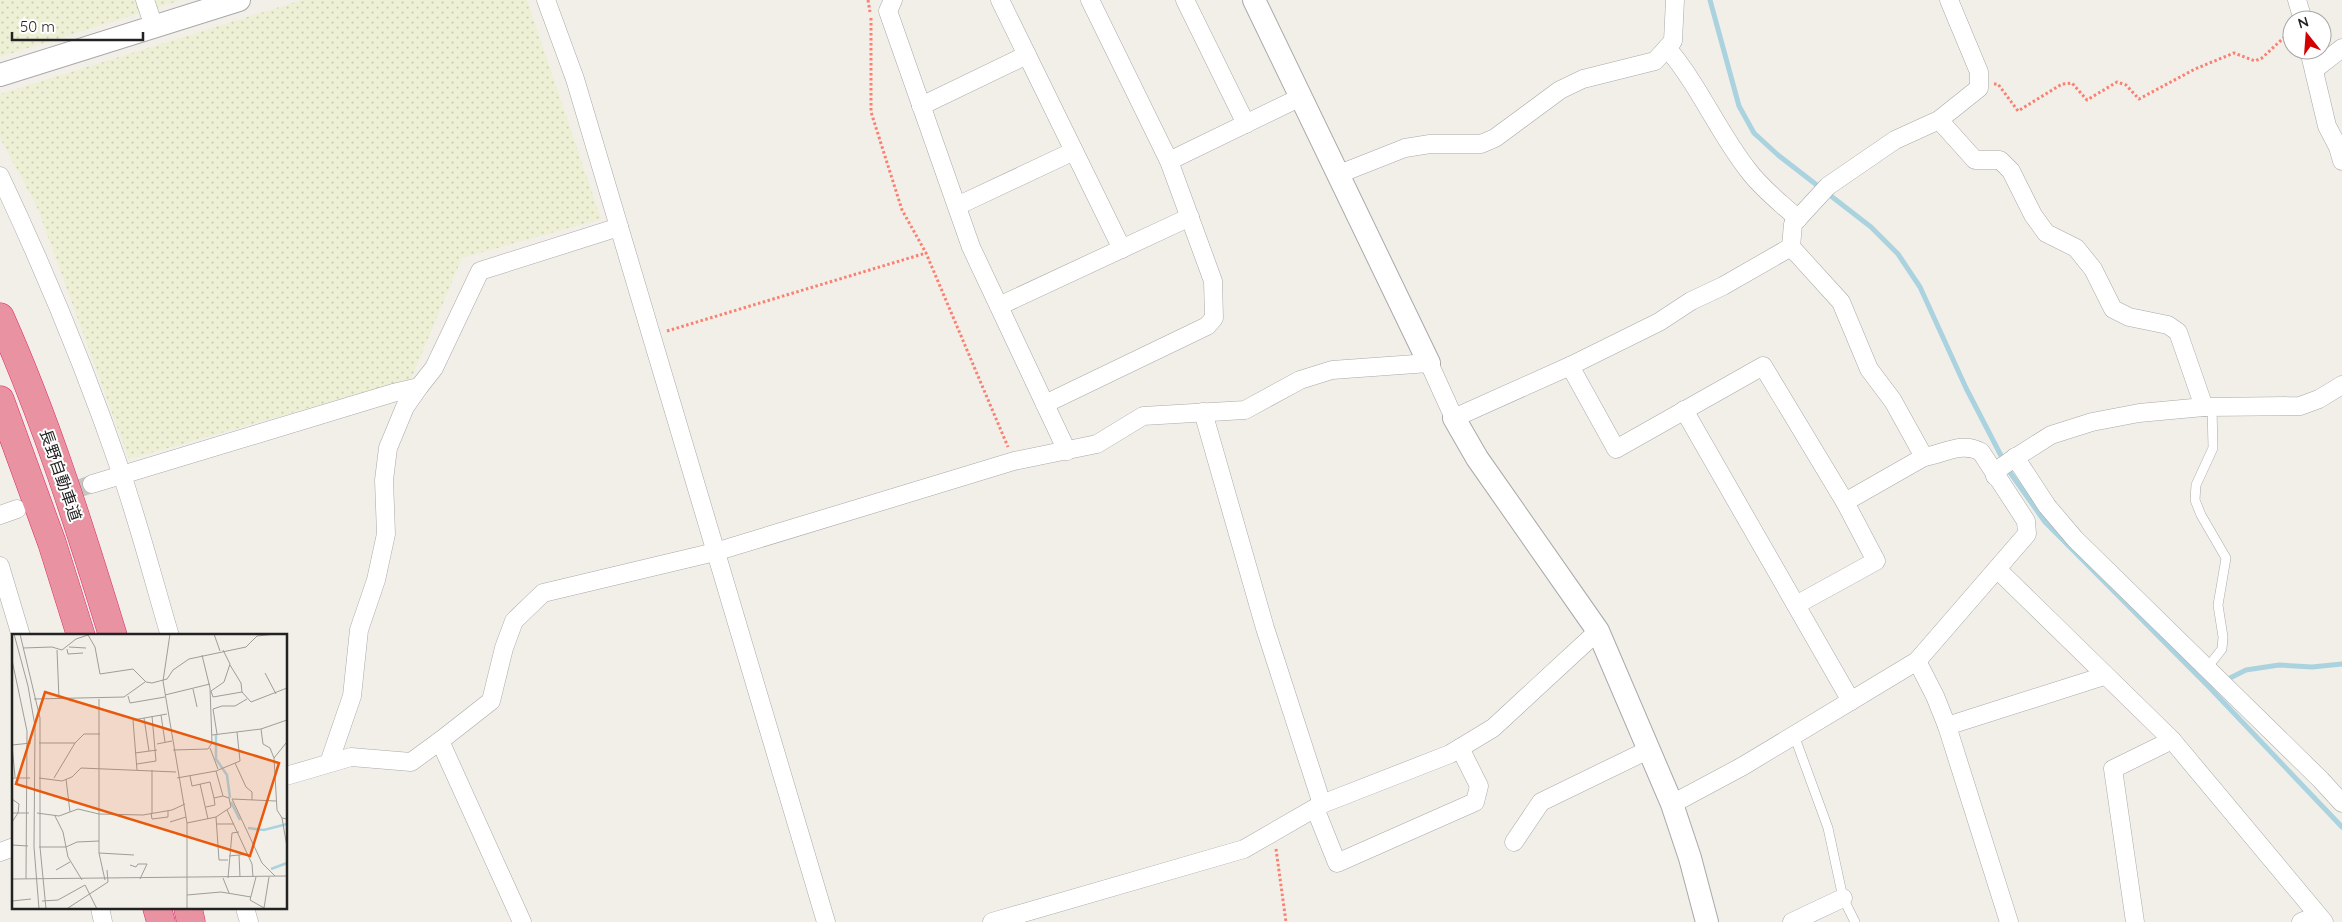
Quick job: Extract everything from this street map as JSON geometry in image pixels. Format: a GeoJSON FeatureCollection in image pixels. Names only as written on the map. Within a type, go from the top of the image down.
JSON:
{"type":"FeatureCollection","features":[{"type":"Feature","properties":{"kind":"highway","name":"長野自動車道"},"geometry":{"type":"LineString","coordinates":[[0,317],[42,422],[81,533],[112,634]]}},
{"type":"Feature","properties":{"kind":"highway","name":"長野自動車道"},"geometry":{"type":"LineString","coordinates":[[0,400],[52,543],[80,634]]}},
{"type":"Feature","properties":{"kind":"street"},"geometry":{"type":"LineString","coordinates":[[145,0],[154,27]]}},
{"type":"Feature","properties":{"kind":"street"},"geometry":{"type":"LineString","coordinates":[[0,75],[239,0]]}},
{"type":"Feature","properties":{"kind":"street"},"geometry":{"type":"LineString","coordinates":[[546,0],[575,79],[650,337],[826,922]]}},
{"type":"Feature","properties":{"kind":"street"},"geometry":{"type":"LineString","coordinates":[[893,0],[888,11],[971,247],[1067,451]]}},
{"type":"Feature","properties":{"kind":"street"},"geometry":{"type":"LineString","coordinates":[[1000,0],[1122,249]]}},
{"type":"Feature","properties":{"kind":"street"},"geometry":{"type":"LineString","coordinates":[[1045,404],[1207,326],[1214,318],[1213,281],[1169,161],[1090,0]]}},
{"type":"Feature","properties":{"kind":"street"},"geometry":{"type":"LineString","coordinates":[[1185,0],[1246,124]]}},
{"type":"Feature","properties":{"kind":"street"},"geometry":{"type":"LineString","coordinates":[[1254,0],[1339,174],[1454,418],[1477,458],[1598,631],[1672,804],[1690,858],[1706,922]]}},
{"type":"Feature","properties":{"kind":"street"},"geometry":{"type":"LineString","coordinates":[[1339,174],[1405,148],[1430,144],[1481,144],[1495,138],[1560,90],[1583,79],[1655,61],[1673,41],[1675,0]]}},
{"type":"Feature","properties":{"kind":"street"},"geometry":{"type":"LineString","coordinates":[[1924,457],[1893,401],[1869,369],[1841,302],[1791,248],[1793,224],[1824,190],[1895,140],[1939,120],[1979,88],[1979,72],[1949,0]]}},
{"type":"Feature","properties":{"kind":"street"},"geometry":{"type":"LineString","coordinates":[[1667,48],[1681,64],[1720,130],[1748,171],[1798,219]]}},
{"type":"Feature","properties":{"kind":"street"},"geometry":{"type":"LineString","coordinates":[[2314,70],[2342,48]]}},
{"type":"Feature","properties":{"kind":"street"},"geometry":{"type":"LineString","coordinates":[[921,106],[1027,54]]}},
{"type":"Feature","properties":{"kind":"street"},"geometry":{"type":"LineString","coordinates":[[2312,60],[2326,126],[2338,147],[2342,161]]}},
{"type":"Feature","properties":{"kind":"street"},"geometry":{"type":"LineString","coordinates":[[1169,161],[1301,97]]}},
{"type":"Feature","properties":{"kind":"street"},"geometry":{"type":"LineString","coordinates":[[1939,120],[1975,160],[2000,160],[2011,171],[2046,232],[2076,248],[2093,269],[2114,309],[2129,317],[2168,325],[2178,332],[2208,407]]}},
{"type":"Feature","properties":{"kind":"street"},"geometry":{"type":"LineString","coordinates":[[957,206],[1074,152]]}},
{"type":"Feature","properties":{"kind":"street"},"geometry":{"type":"LineString","coordinates":[[0,176],[34,248],[75,348],[122,476],[169,634]]}},
{"type":"Feature","properties":{"kind":"street"},"geometry":{"type":"LineString","coordinates":[[999,306],[1190,217]]}},
{"type":"Feature","properties":{"kind":"street"},"geometry":{"type":"LineString","coordinates":[[328,763],[352,696],[359,630],[376,580],[386,534],[384,480],[388,448],[405,407],[434,368],[480,271],[619,227]]}},
{"type":"Feature","properties":{"kind":"street"},"geometry":{"type":"LineString","coordinates":[[1454,418],[1570,366],[1659,322],[1691,302],[1791,248]]}},
{"type":"Feature","properties":{"kind":"street"},"geometry":{"type":"LineString","coordinates":[[288,775],[350,757],[411,762],[440,742],[491,701],[504,648],[514,621],[543,593],[715,552],[1014,461],[1097,444],[1143,416],[1245,410],[1300,380],[1332,370],[1429,363]]}},
{"type":"Feature","properties":{"kind":"street"},"geometry":{"type":"LineString","coordinates":[[1570,366],[1616,448],[1763,366],[1845,502],[1876,561],[1796,605]]}},
{"type":"Feature","properties":{"kind":"street"},"geometry":{"type":"LineString","coordinates":[[2005,465],[2051,435],[2092,422],[2139,413],[2208,407],[2300,406],[2319,399],[2342,386]]}},
{"type":"Feature","properties":{"kind":"street"},"geometry":{"type":"LineString","coordinates":[[92,484],[393,393],[419,388]]}},
{"type":"Feature","properties":{"kind":"street"},"geometry":{"type":"LineString","coordinates":[[1684,410],[1851,701]]}},
{"type":"Feature","properties":{"kind":"street"},"geometry":{"type":"LineString","coordinates":[[1202,412],[1336,863],[1475,802],[1479,786],[1460,748]]}},
{"type":"Feature","properties":{"kind":"street"},"geometry":{"type":"LineString","coordinates":[[1845,502],[1924,457],[1961,447],[1974,448],[2005,465],[2047,506],[2075,539],[2342,803]]}},
{"type":"Feature","properties":{"kind":"street"},"geometry":{"type":"LineString","coordinates":[[1672,804],[1794,735],[1917,661],[2027,534],[2026,521],[2005,465]]}},
{"type":"Feature","properties":{"kind":"street"},"geometry":{"type":"LineString","coordinates":[[0,514],[17,509]]}},
{"type":"Feature","properties":{"kind":"street"},"geometry":{"type":"LineString","coordinates":[[0,566],[20,634]]}},
{"type":"Feature","properties":{"kind":"street"},"geometry":{"type":"LineString","coordinates":[[1997,569],[2104,676],[2172,740],[2321,918],[2301,922]]}},
{"type":"Feature","properties":{"kind":"street"},"geometry":{"type":"LineString","coordinates":[[992,922],[1244,849],[1319,806],[1450,754],[1493,728],[1598,631]]}},
{"type":"Feature","properties":{"kind":"street"},"geometry":{"type":"LineString","coordinates":[[1917,661],[1935,696],[1947,726],[2009,922]]}},
{"type":"Feature","properties":{"kind":"street"},"geometry":{"type":"LineString","coordinates":[[1947,726],[2104,676]]}},
{"type":"Feature","properties":{"kind":"street"},"geometry":{"type":"LineString","coordinates":[[2135,922],[2113,769],[2172,740]]}},
{"type":"Feature","properties":{"kind":"street"},"geometry":{"type":"LineString","coordinates":[[440,742],[522,922]]}},
{"type":"Feature","properties":{"kind":"street"},"geometry":{"type":"LineString","coordinates":[[1514,842],[1541,802],[1648,750]]}},
{"type":"Feature","properties":{"kind":"street"},"geometry":{"type":"LineString","coordinates":[[0,852],[12,848]]}},
{"type":"Feature","properties":{"kind":"street"},"geometry":{"type":"LineString","coordinates":[[1792,922],[1843,898]]}},
{"type":"Feature","properties":{"kind":"lane"},"geometry":{"type":"LineString","coordinates":[[2207,668],[2222,649],[2223,637],[2218,605],[2226,558],[2200,515],[2195,500],[2196,485],[2212,448],[2208,407]]}},
{"type":"Feature","properties":{"kind":"lane"},"geometry":{"type":"LineString","coordinates":[[1794,735],[1828,828],[1843,898],[1854,922]]}},
{"type":"Feature","properties":{"kind":"path"},"geometry":{"type":"LineString","coordinates":[[868,0],[872,25],[871,112],[902,210],[926,253],[1014,461]]}},
{"type":"Feature","properties":{"kind":"path"},"geometry":{"type":"LineString","coordinates":[[1979,81],[1998,84],[2018,111],[2062,84],[2072,83],[2087,100],[2117,82],[2126,84],[2140,99],[2195,69],[2234,53],[2255,61],[2262,58],[2282,39]]}},
{"type":"Feature","properties":{"kind":"path"},"geometry":{"type":"LineString","coordinates":[[650,337],[926,253]]}},
{"type":"Feature","properties":{"kind":"path"},"geometry":{"type":"LineString","coordinates":[[1273,831],[1286,922]]}},
{"type":"Feature","properties":{"kind":"green space"},"geometry":{"type":"Polygon","coordinates":[[[0,0],[181,0],[0,57],[0,0]]]}},
{"type":"Feature","properties":{"kind":"green space"},"geometry":{"type":"Polygon","coordinates":[[[302,0],[527,0],[601,219],[462,258],[411,379],[129,459],[37,207],[0,138],[0,94],[302,0]]]}},
{"type":"Feature","properties":{"kind":"waterway"},"geometry":{"type":"LineString","coordinates":[[1710,0],[1739,106],[1754,133],[1778,155],[1871,227],[1898,254],[1920,287],[1966,388],[2009,471],[2045,522],[2210,688],[2342,827]]}},
{"type":"Feature","properties":{"kind":"waterway"},"geometry":{"type":"LineString","coordinates":[[2224,681],[2246,670],[2279,665],[2312,667],[2342,664]]}},
{"type":"Feature","properties":{"kind":"tunnel"},"geometry":{"type":"LineString","coordinates":[[29,505],[92,484]]}}]}
